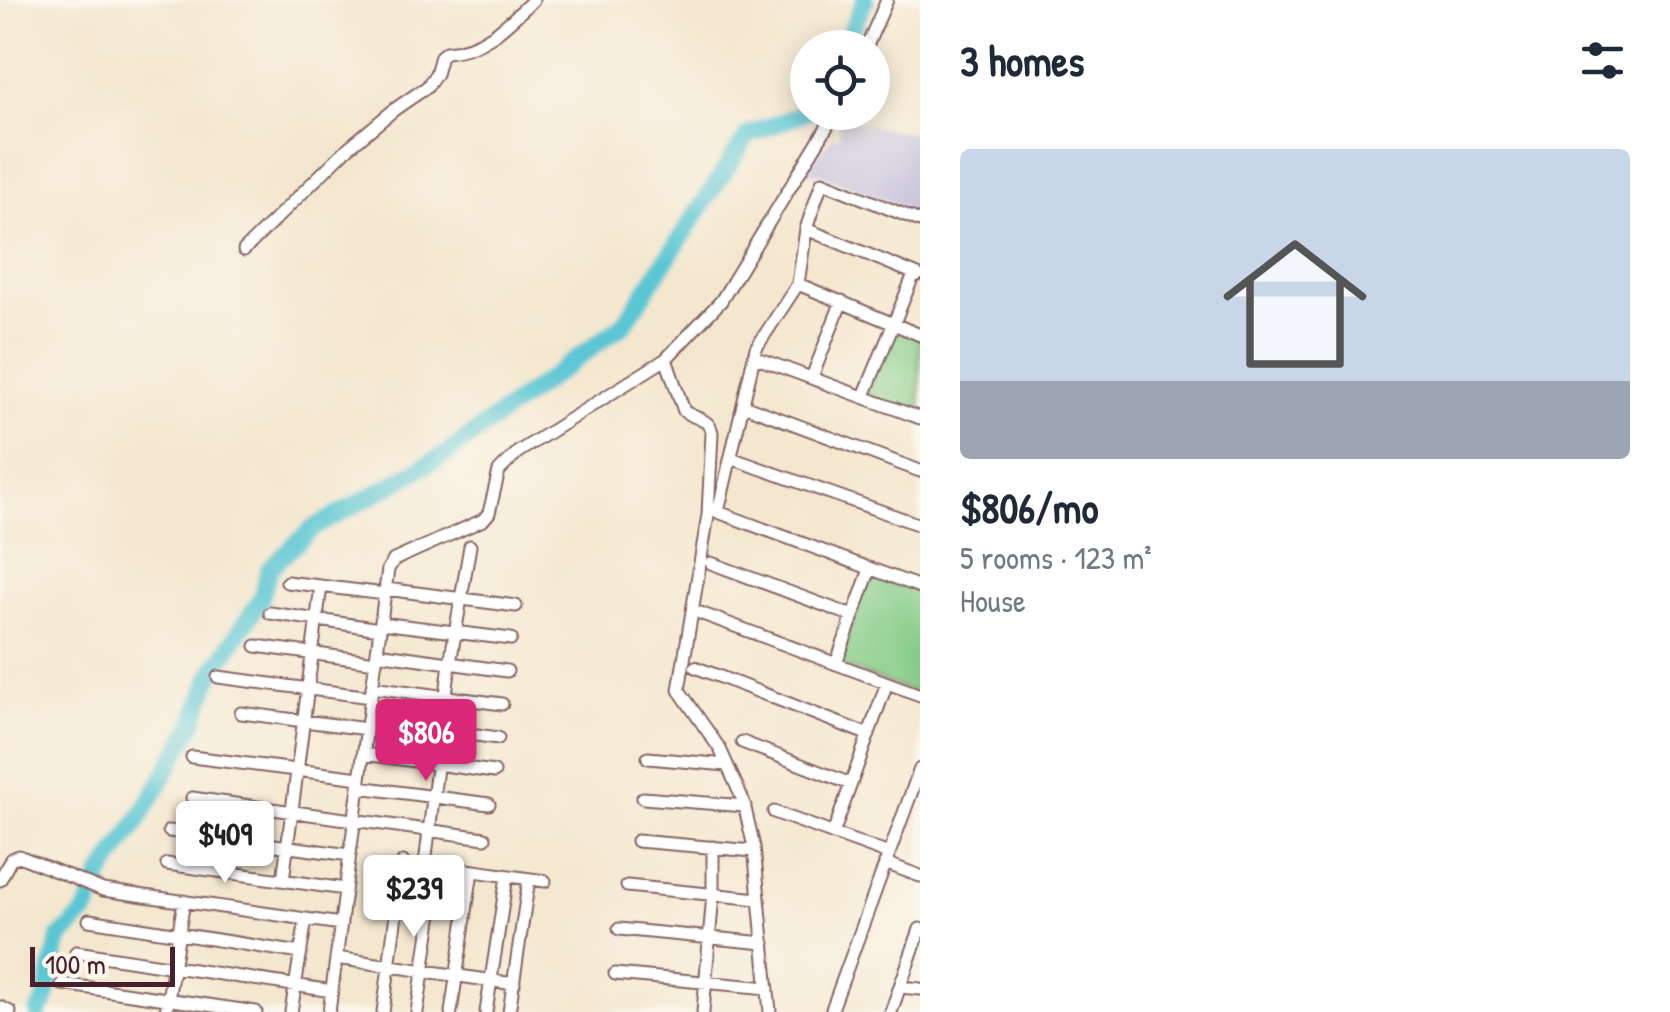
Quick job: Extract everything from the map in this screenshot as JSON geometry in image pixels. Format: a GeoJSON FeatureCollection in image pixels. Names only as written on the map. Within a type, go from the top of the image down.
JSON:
{"type":"FeatureCollection","features":[{"type":"Feature","properties":{"kind":"street"},"geometry":{"type":"LineString","coordinates":[[244,250],[348,148],[428,87],[441,56],[479,45],[533,0]]}},
{"type":"Feature","properties":{"kind":"street"},"geometry":{"type":"LineString","coordinates":[[874,30],[887,0]]}},
{"type":"Feature","properties":{"kind":"street"},"geometry":{"type":"LineString","coordinates":[[329,1012],[388,568],[394,560],[484,520],[499,471],[518,452],[666,359],[722,301],[825,130]]}},
{"type":"Feature","properties":{"kind":"street"},"geometry":{"type":"LineString","coordinates":[[920,221],[822,182],[806,229],[798,284],[756,348],[718,512],[917,586],[920,571]]}},
{"type":"Feature","properties":{"kind":"street"},"geometry":{"type":"LineString","coordinates":[[806,229],[917,275],[892,324],[864,396]]}},
{"type":"Feature","properties":{"kind":"street"},"geometry":{"type":"LineString","coordinates":[[798,284],[920,335]]}},
{"type":"Feature","properties":{"kind":"street"},"geometry":{"type":"LineString","coordinates":[[812,377],[842,301]]}},
{"type":"Feature","properties":{"kind":"street"},"geometry":{"type":"LineString","coordinates":[[754,358],[920,418]]}},
{"type":"Feature","properties":{"kind":"street"},"geometry":{"type":"LineString","coordinates":[[666,359],[684,410],[706,422],[712,433],[710,505],[679,690],[720,749],[745,806],[754,851],[770,1012]]}},
{"type":"Feature","properties":{"kind":"street"},"geometry":{"type":"LineString","coordinates":[[743,405],[920,471]]}},
{"type":"Feature","properties":{"kind":"street"},"geometry":{"type":"LineString","coordinates":[[730,458],[920,525]]}},
{"type":"Feature","properties":{"kind":"street"},"geometry":{"type":"LineString","coordinates":[[470,546],[450,663],[425,864],[545,881]]}},
{"type":"Feature","properties":{"kind":"street"},"geometry":{"type":"LineString","coordinates":[[710,563],[854,616]]}},
{"type":"Feature","properties":{"kind":"street"},"geometry":{"type":"LineString","coordinates":[[836,664],[870,569]]}},
{"type":"Feature","properties":{"kind":"street"},"geometry":{"type":"LineString","coordinates":[[287,582],[516,606]]}},
{"type":"Feature","properties":{"kind":"street"},"geometry":{"type":"LineString","coordinates":[[283,880],[321,586]]}},
{"type":"Feature","properties":{"kind":"street"},"geometry":{"type":"LineString","coordinates":[[700,613],[920,695]]}},
{"type":"Feature","properties":{"kind":"street"},"geometry":{"type":"LineString","coordinates":[[270,614],[511,639]]}},
{"type":"Feature","properties":{"kind":"street"},"geometry":{"type":"LineString","coordinates":[[256,646],[507,670]]}},
{"type":"Feature","properties":{"kind":"street"},"geometry":{"type":"LineString","coordinates":[[695,667],[869,734]]}},
{"type":"Feature","properties":{"kind":"street"},"geometry":{"type":"LineString","coordinates":[[218,677],[502,704]]}},
{"type":"Feature","properties":{"kind":"street"},"geometry":{"type":"LineString","coordinates":[[833,834],[888,683]]}},
{"type":"Feature","properties":{"kind":"street"},"geometry":{"type":"LineString","coordinates":[[241,714],[498,738]]}},
{"type":"Feature","properties":{"kind":"street"},"geometry":{"type":"LineString","coordinates":[[742,742],[851,784]]}},
{"type":"Feature","properties":{"kind":"street"},"geometry":{"type":"LineString","coordinates":[[364,754],[494,772]]}},
{"type":"Feature","properties":{"kind":"street"},"geometry":{"type":"LineString","coordinates":[[192,757],[490,804]]}},
{"type":"Feature","properties":{"kind":"street"},"geometry":{"type":"LineString","coordinates":[[648,758],[727,765]]}},
{"type":"Feature","properties":{"kind":"street"},"geometry":{"type":"LineString","coordinates":[[831,1012],[920,769]]}},
{"type":"Feature","properties":{"kind":"street"},"geometry":{"type":"LineString","coordinates":[[192,798],[485,838]]}},
{"type":"Feature","properties":{"kind":"street"},"geometry":{"type":"LineString","coordinates":[[643,798],[745,806]]}},
{"type":"Feature","properties":{"kind":"street"},"geometry":{"type":"LineString","coordinates":[[774,812],[833,834],[920,876]]}},
{"type":"Feature","properties":{"kind":"street"},"geometry":{"type":"LineString","coordinates":[[169,831],[350,855]]}},
{"type":"Feature","properties":{"kind":"street"},"geometry":{"type":"LineString","coordinates":[[636,841],[754,851]]}},
{"type":"Feature","properties":{"kind":"street"},"geometry":{"type":"LineString","coordinates":[[703,1012],[713,847]]}},
{"type":"Feature","properties":{"kind":"street"},"geometry":{"type":"LineString","coordinates":[[0,880],[11,859],[18,856],[104,890],[340,924]]}},
{"type":"Feature","properties":{"kind":"street"},"geometry":{"type":"LineString","coordinates":[[383,1012],[404,862]]}},
{"type":"Feature","properties":{"kind":"street"},"geometry":{"type":"LineString","coordinates":[[167,864],[345,888]]}},
{"type":"Feature","properties":{"kind":"street"},"geometry":{"type":"LineString","coordinates":[[417,1012],[439,866]]}},
{"type":"Feature","properties":{"kind":"street"},"geometry":{"type":"LineString","coordinates":[[451,1012],[472,871]]}},
{"type":"Feature","properties":{"kind":"street"},"geometry":{"type":"LineString","coordinates":[[486,1012],[507,876]]}},
{"type":"Feature","properties":{"kind":"street"},"geometry":{"type":"LineString","coordinates":[[510,1012],[529,879]]}},
{"type":"Feature","properties":{"kind":"street"},"geometry":{"type":"LineString","coordinates":[[627,886],[759,898]]}},
{"type":"Feature","properties":{"kind":"street"},"geometry":{"type":"LineString","coordinates":[[167,1005],[184,901]]}},
{"type":"Feature","properties":{"kind":"street"},"geometry":{"type":"LineString","coordinates":[[291,1012],[306,919]]}},
{"type":"Feature","properties":{"kind":"street"},"geometry":{"type":"LineString","coordinates":[[89,920],[301,953]]}},
{"type":"Feature","properties":{"kind":"street"},"geometry":{"type":"LineString","coordinates":[[891,1012],[920,928]]}},
{"type":"Feature","properties":{"kind":"street"},"geometry":{"type":"LineString","coordinates":[[619,929],[764,942]]}},
{"type":"Feature","properties":{"kind":"street"},"geometry":{"type":"LineString","coordinates":[[76,952],[332,991]]}},
{"type":"Feature","properties":{"kind":"street"},"geometry":{"type":"LineString","coordinates":[[336,958],[514,984]]}},
{"type":"Feature","properties":{"kind":"street"},"geometry":{"type":"LineString","coordinates":[[615,974],[768,988]]}},
{"type":"Feature","properties":{"kind":"street"},"geometry":{"type":"LineString","coordinates":[[62,984],[167,1005],[256,1012]]}},
{"type":"Feature","properties":{"kind":"street"},"geometry":{"type":"LineString","coordinates":[[901,987],[920,989]]}},
{"type":"Feature","properties":{"kind":"street"},"geometry":{"type":"LineString","coordinates":[[0,1007],[10,1012]]}},
{"type":"Feature","properties":{"kind":"shaded area"},"geometry":{"type":"Polygon","coordinates":[[[890,129],[920,134],[920,215],[804,171],[832,138],[840,136],[839,130],[890,129]]]}},
{"type":"Feature","properties":{"kind":"green space"},"geometry":{"type":"Polygon","coordinates":[[[892,324],[920,335],[920,418],[864,396],[892,324]]]}},
{"type":"Feature","properties":{"kind":"green space"},"geometry":{"type":"Polygon","coordinates":[[[870,569],[920,588],[920,695],[836,664],[870,569]]]}},
{"type":"Feature","properties":{"kind":"waterway"},"geometry":{"type":"LineString","coordinates":[[851,30],[865,0]]}},
{"type":"Feature","properties":{"kind":"waterway"},"geometry":{"type":"LineString","coordinates":[[38,1012],[45,1002],[59,939],[87,911],[101,876],[192,727],[211,675],[261,599],[269,569],[312,529],[445,455],[624,324],[748,135],[790,118]]}}]}
